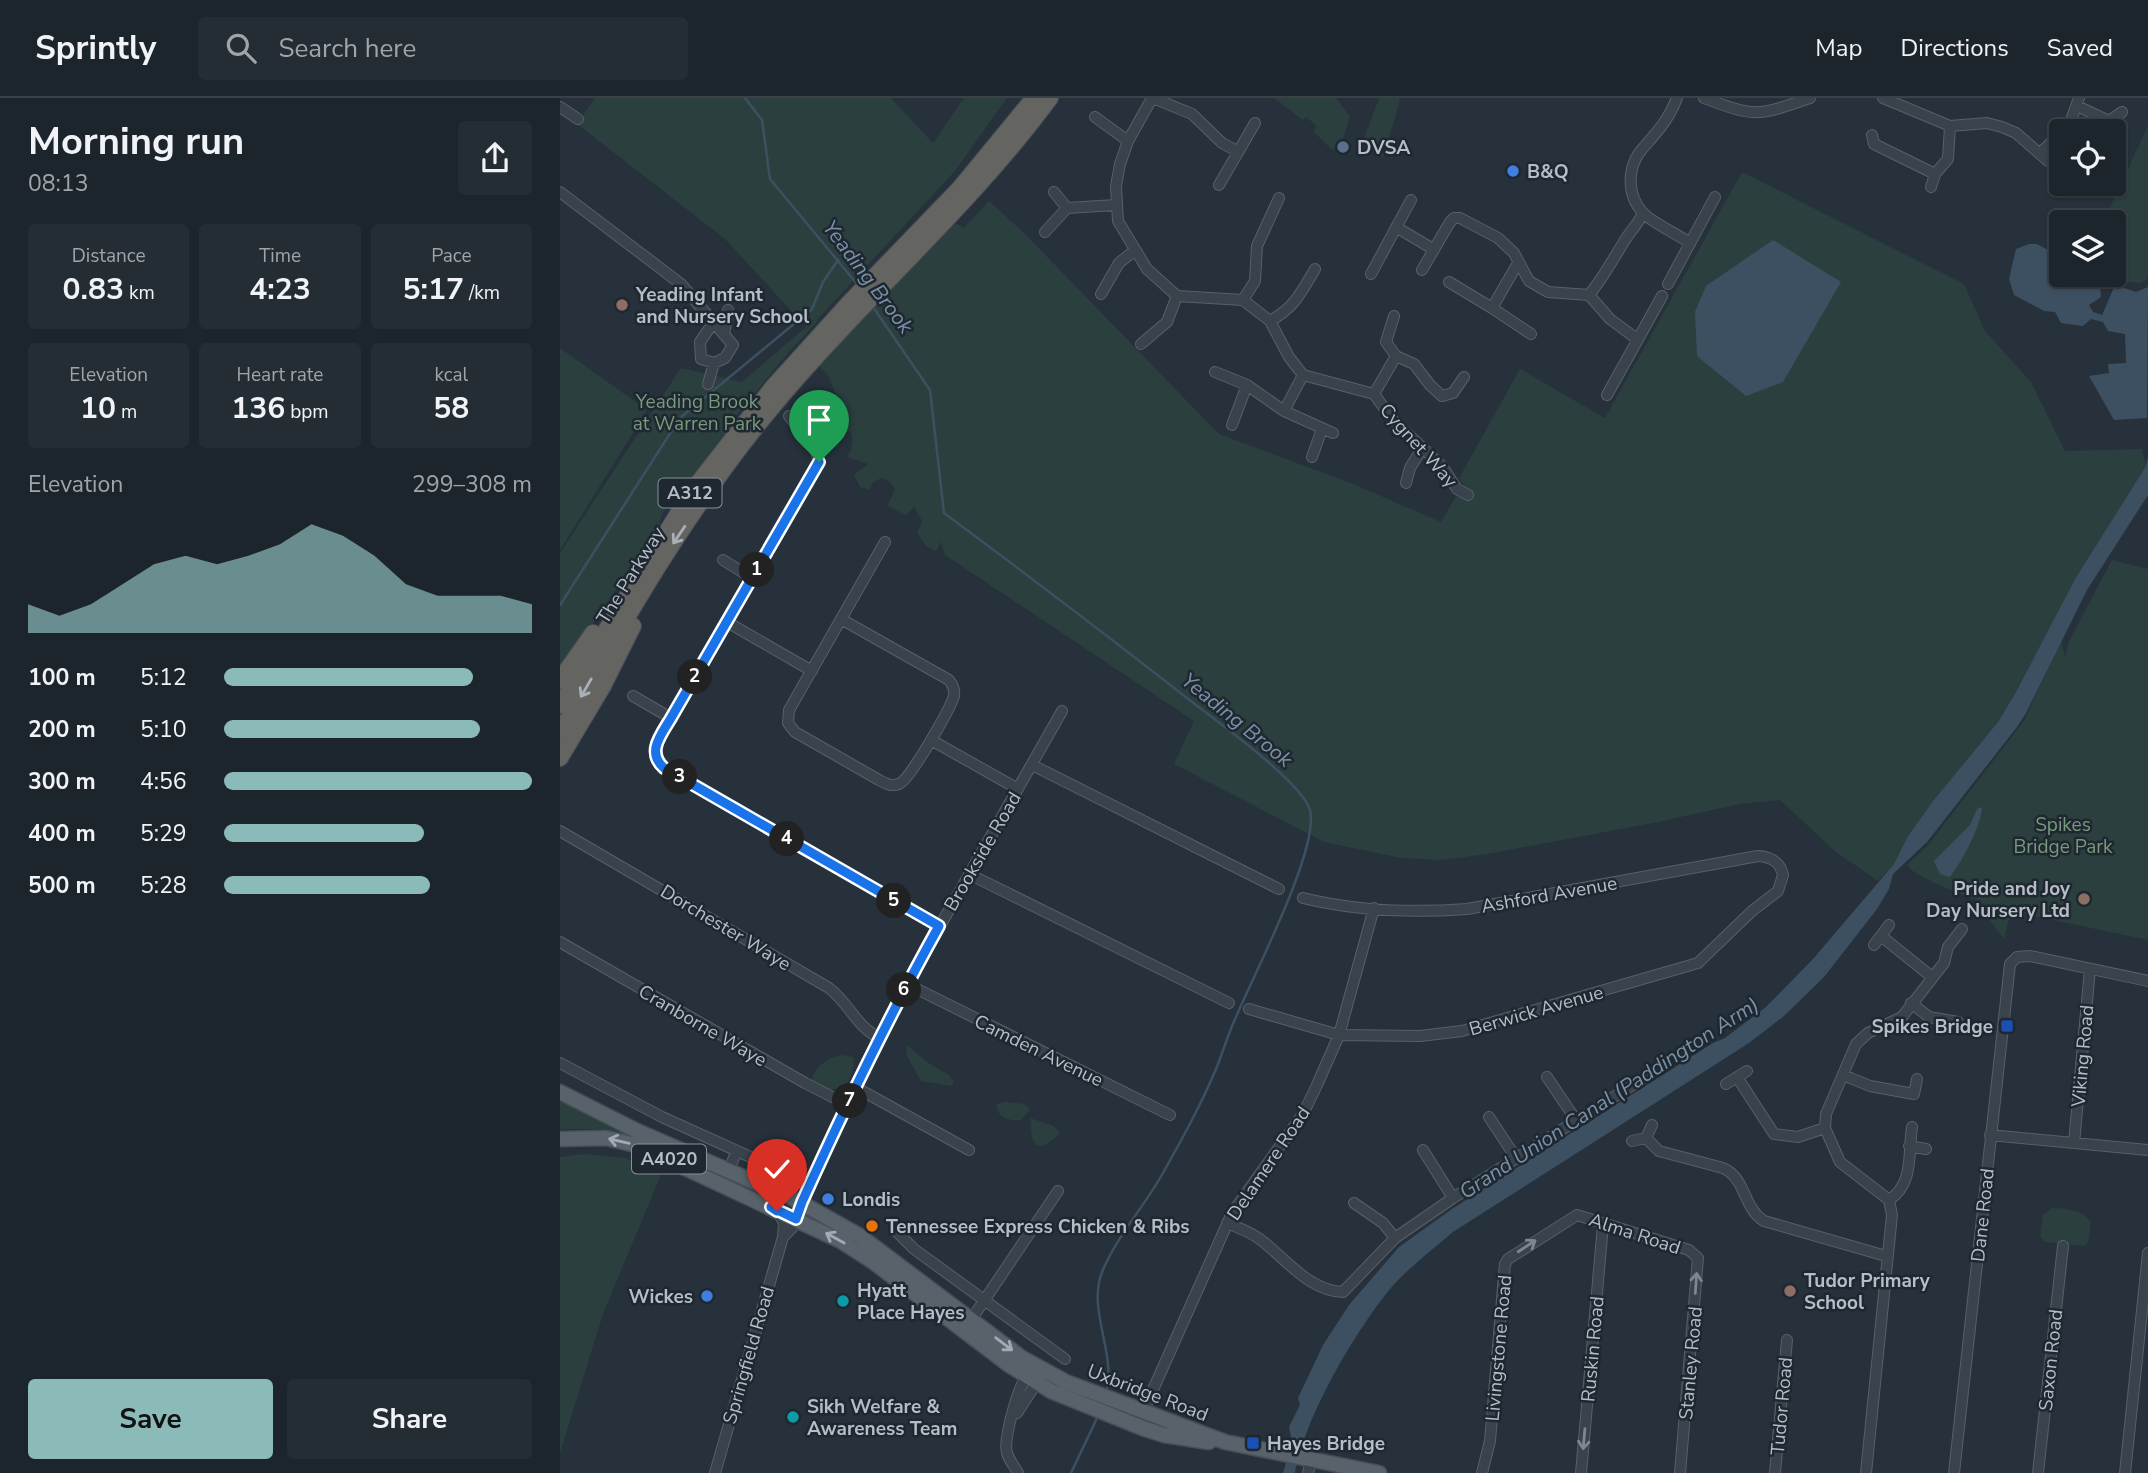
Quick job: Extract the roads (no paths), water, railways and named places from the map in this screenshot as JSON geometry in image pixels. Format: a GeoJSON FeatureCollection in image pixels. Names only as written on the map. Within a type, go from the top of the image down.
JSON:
{"type":"FeatureCollection","features":[{"type":"Feature","properties":{"kind":"highway","name":"The Parkway"},"geometry":{"type":"LineString","coordinates":[[560,705],[653,563],[743,444],[854,307],[960,188],[1034,98]]}},
{"type":"Feature","properties":{"kind":"highway","name":"The Parkway"},"geometry":{"type":"LineString","coordinates":[[878,282],[971,195],[1049,98]]}},
{"type":"Feature","properties":{"kind":"highway","name":"The Parkway"},"geometry":{"type":"LineString","coordinates":[[560,733],[653,563]]}},
{"type":"Feature","properties":{"kind":"highway","name":"A312"},"geometry":{"type":"LineString","coordinates":[[560,680],[653,563]]}},
{"type":"Feature","properties":{"kind":"highway","name":"A312"},"geometry":{"type":"LineString","coordinates":[[560,758],[624,647],[653,563]]}},
{"type":"Feature","properties":{"kind":"main road","name":"Uxbridge Road"},"geometry":{"type":"LineString","coordinates":[[560,1092],[728,1171],[778,1190],[860,1236],[971,1320],[1033,1375],[1089,1391],[1225,1442]]}},
{"type":"Feature","properties":{"kind":"main road","name":"Uxbridge Road"},"geometry":{"type":"LineString","coordinates":[[560,1139],[593,1137],[628,1142],[841,1241],[1033,1375],[1084,1406],[1164,1435],[1202,1442],[1225,1442]]}},
{"type":"Feature","properties":{"kind":"main road"},"geometry":{"type":"LineString","coordinates":[[1113,1418],[1117,1402]]}},
{"type":"Feature","properties":{"kind":"main road"},"geometry":{"type":"LineString","coordinates":[[1164,1435],[1168,1429],[1168,1420]]}},
{"type":"Feature","properties":{"kind":"main road","name":"A4020"},"geometry":{"type":"LineString","coordinates":[[1225,1442],[1283,1455],[1309,1464],[1379,1473]]}},
{"type":"Feature","properties":{"kind":"street"},"geometry":{"type":"LineString","coordinates":[[1237,151],[1222,143],[1192,114],[1153,98],[1129,141],[1118,172],[1118,221],[1147,270],[1177,296],[1244,300],[1270,321],[1289,357],[1303,375],[1284,411]]}},
{"type":"Feature","properties":{"kind":"street"},"geometry":{"type":"LineString","coordinates":[[1677,98],[1671,114],[1635,158],[1631,171],[1632,194],[1643,214],[1690,243]]}},
{"type":"Feature","properties":{"kind":"street"},"geometry":{"type":"LineString","coordinates":[[1704,98],[1742,113],[1759,114],[1810,98]]}},
{"type":"Feature","properties":{"kind":"street"},"geometry":{"type":"LineString","coordinates":[[1883,98],[1950,126],[1987,123],[2002,127],[2016,133],[2049,162]]}},
{"type":"Feature","properties":{"kind":"street"},"geometry":{"type":"LineString","coordinates":[[2072,119],[2078,102],[2099,119]]}},
{"type":"Feature","properties":{"kind":"street"},"geometry":{"type":"LineString","coordinates":[[560,107],[578,119]]}},
{"type":"Feature","properties":{"kind":"street"},"geometry":{"type":"LineString","coordinates":[[2115,119],[2122,112]]}},
{"type":"Feature","properties":{"kind":"street"},"geometry":{"type":"LineString","coordinates":[[1096,117],[1129,141]]}},
{"type":"Feature","properties":{"kind":"street"},"geometry":{"type":"LineString","coordinates":[[1219,185],[1255,123]]}},
{"type":"Feature","properties":{"kind":"street"},"geometry":{"type":"LineString","coordinates":[[1931,187],[1936,174],[1948,159],[1950,126]]}},
{"type":"Feature","properties":{"kind":"street"},"geometry":{"type":"LineString","coordinates":[[1871,143],[1936,174]]}},
{"type":"Feature","properties":{"kind":"street"},"geometry":{"type":"LineString","coordinates":[[2040,153],[2049,144]]}},
{"type":"Feature","properties":{"kind":"street"},"geometry":{"type":"LineString","coordinates":[[560,192],[681,284],[733,345],[725,358],[714,363],[701,359],[700,342],[713,323]]}},
{"type":"Feature","properties":{"kind":"street"},"geometry":{"type":"LineString","coordinates":[[1054,192],[1068,208]]}},
{"type":"Feature","properties":{"kind":"street"},"geometry":{"type":"LineString","coordinates":[[1668,284],[1715,197]]}},
{"type":"Feature","properties":{"kind":"street"},"geometry":{"type":"LineString","coordinates":[[1244,300],[1255,281],[1257,246],[1279,198]]}},
{"type":"Feature","properties":{"kind":"street"},"geometry":{"type":"LineString","coordinates":[[1371,274],[1411,200]]}},
{"type":"Feature","properties":{"kind":"street"},"geometry":{"type":"LineString","coordinates":[[1045,232],[1068,208],[1116,205]]}},
{"type":"Feature","properties":{"kind":"street"},"geometry":{"type":"LineString","coordinates":[[1589,295],[1605,276],[1643,214]]}},
{"type":"Feature","properties":{"kind":"street"},"geometry":{"type":"LineString","coordinates":[[1422,270],[1450,222],[1454,218],[1460,218],[1497,239],[1514,253],[1528,281],[1548,292],[1589,295],[1609,319],[1637,339]]}},
{"type":"Feature","properties":{"kind":"street"},"geometry":{"type":"LineString","coordinates":[[1396,227],[1433,250]]}},
{"type":"Feature","properties":{"kind":"street"},"geometry":{"type":"LineString","coordinates":[[1101,294],[1119,263],[1134,251]]}},
{"type":"Feature","properties":{"kind":"street"},"geometry":{"type":"LineString","coordinates":[[1492,307],[1518,263]]}},
{"type":"Feature","properties":{"kind":"street"},"geometry":{"type":"LineString","coordinates":[[1270,321],[1288,311],[1315,269]]}},
{"type":"Feature","properties":{"kind":"street"},"geometry":{"type":"LineString","coordinates":[[1449,282],[1531,334]]}},
{"type":"Feature","properties":{"kind":"street"},"geometry":{"type":"LineString","coordinates":[[1141,344],[1167,322],[1177,296]]}},
{"type":"Feature","properties":{"kind":"street"},"geometry":{"type":"LineString","coordinates":[[1606,395],[1662,296]]}},
{"type":"Feature","properties":{"kind":"street"},"geometry":{"type":"LineString","coordinates":[[724,335],[728,310]]}},
{"type":"Feature","properties":{"kind":"street"},"geometry":{"type":"LineString","coordinates":[[1394,316],[1386,342],[1396,356],[1414,364],[1442,396],[1453,393],[1464,377]]}},
{"type":"Feature","properties":{"kind":"street"},"geometry":{"type":"LineString","coordinates":[[1374,394],[1396,356]]}},
{"type":"Feature","properties":{"kind":"street"},"geometry":{"type":"LineString","coordinates":[[709,384],[714,363]]}},
{"type":"Feature","properties":{"kind":"street"},"geometry":{"type":"LineString","coordinates":[[1215,372],[1247,385],[1284,411],[1333,433]]}},
{"type":"Feature","properties":{"kind":"street","name":"Cygnet Way"},"geometry":{"type":"LineString","coordinates":[[1303,375],[1374,394],[1392,419],[1443,466],[1457,489],[1468,495]]}},
{"type":"Feature","properties":{"kind":"street"},"geometry":{"type":"LineString","coordinates":[[1232,425],[1247,385]]}},
{"type":"Feature","properties":{"kind":"street"},"geometry":{"type":"LineString","coordinates":[[789,416],[816,448],[819,462],[671,718],[656,747],[656,759],[661,766],[939,926]]}},
{"type":"Feature","properties":{"kind":"street"},"geometry":{"type":"LineString","coordinates":[[1312,457],[1322,429]]}},
{"type":"Feature","properties":{"kind":"street"},"geometry":{"type":"LineString","coordinates":[[1406,483],[1410,468],[1423,447]]}},
{"type":"Feature","properties":{"kind":"street"},"geometry":{"type":"LineString","coordinates":[[841,619],[951,683],[954,695],[931,740],[907,779],[894,786],[878,780],[794,732],[788,723],[788,713],[841,619],[885,542]]}},
{"type":"Feature","properties":{"kind":"street"},"geometry":{"type":"LineString","coordinates":[[723,560],[752,578]]}},
{"type":"Feature","properties":{"kind":"street"},"geometry":{"type":"LineString","coordinates":[[727,622],[812,671]]}},
{"type":"Feature","properties":{"kind":"street"},"geometry":{"type":"LineString","coordinates":[[633,696],[671,718]]}},
{"type":"Feature","properties":{"kind":"street","name":"Brookside Road"},"geometry":{"type":"LineString","coordinates":[[796,1219],[907,984],[1062,711]]}},
{"type":"Feature","properties":{"kind":"street"},"geometry":{"type":"LineString","coordinates":[[931,740],[1018,789]]}},
{"type":"Feature","properties":{"kind":"street"},"geometry":{"type":"LineString","coordinates":[[1032,765],[1279,889]]}},
{"type":"Feature","properties":{"kind":"street","name":"Dorchester Waye"},"geometry":{"type":"LineString","coordinates":[[560,831],[829,988],[840,997],[861,1026],[880,1038]]}},
{"type":"Feature","properties":{"kind":"street","name":"Ashford Avenue"},"geometry":{"type":"LineString","coordinates":[[1303,898],[1374,908],[1429,911],[1467,909],[1758,856],[1776,861],[1783,875]]}},
{"type":"Feature","properties":{"kind":"street"},"geometry":{"type":"LineString","coordinates":[[969,874],[1228,1003]]}},
{"type":"Feature","properties":{"kind":"street","name":"Berwick Avenue"},"geometry":{"type":"LineString","coordinates":[[1249,1009],[1339,1035],[1394,1037],[1452,1033],[1692,966],[1704,959],[1758,905],[1776,894],[1781,887],[1783,875]]}},
{"type":"Feature","properties":{"kind":"street","name":"Delamere Road"},"geometry":{"type":"LineString","coordinates":[[1143,1412],[1227,1223],[1303,1114],[1339,1035],[1374,908]]}},
{"type":"Feature","properties":{"kind":"street"},"geometry":{"type":"LineString","coordinates":[[1874,945],[1889,925]]}},
{"type":"Feature","properties":{"kind":"street"},"geometry":{"type":"LineString","coordinates":[[1867,1473],[1886,1256],[1892,1231],[1889,1200],[1840,1162],[1825,1128],[1826,1114],[1856,1044],[1868,1033],[1902,1017],[1944,963],[1951,943],[1962,929]]}},
{"type":"Feature","properties":{"kind":"street"},"geometry":{"type":"LineString","coordinates":[[1941,934],[1951,943]]}},
{"type":"Feature","properties":{"kind":"street"},"geometry":{"type":"LineString","coordinates":[[1881,936],[1932,977]]}},
{"type":"Feature","properties":{"kind":"street","name":"Cranborne Waye"},"geometry":{"type":"LineString","coordinates":[[560,942],[848,1105]]}},
{"type":"Feature","properties":{"kind":"street","name":"Dane Road"},"geometry":{"type":"LineString","coordinates":[[1954,1473],[2007,972],[2015,958],[2030,956],[2090,969]]}},
{"type":"Feature","properties":{"kind":"street"},"geometry":{"type":"LineString","coordinates":[[2090,969],[2148,981]]}},
{"type":"Feature","properties":{"kind":"street","name":"Viking Road"},"geometry":{"type":"LineString","coordinates":[[2074,1143],[2090,969]]}},
{"type":"Feature","properties":{"kind":"street","name":"Camden Avenue"},"geometry":{"type":"LineString","coordinates":[[907,984],[1170,1115]]}},
{"type":"Feature","properties":{"kind":"street"},"geometry":{"type":"LineString","coordinates":[[1911,1003],[1937,1020],[1958,1022]]}},
{"type":"Feature","properties":{"kind":"street"},"geometry":{"type":"LineString","coordinates":[[560,1063],[650,1111],[797,1178]]}},
{"type":"Feature","properties":{"kind":"street"},"geometry":{"type":"LineString","coordinates":[[1726,1084],[1748,1070]]}},
{"type":"Feature","properties":{"kind":"street"},"geometry":{"type":"LineString","coordinates":[[1227,1223],[1259,1238],[1287,1264],[1311,1281],[1341,1293],[1348,1289],[1395,1238],[1453,1198],[1647,1076]]}},
{"type":"Feature","properties":{"kind":"street"},"geometry":{"type":"LineString","coordinates":[[1843,1076],[1914,1099],[1917,1079]]}},
{"type":"Feature","properties":{"kind":"street"},"geometry":{"type":"LineString","coordinates":[[1547,1077],[1576,1120]]}},
{"type":"Feature","properties":{"kind":"street"},"geometry":{"type":"LineString","coordinates":[[1737,1077],[1774,1134],[1798,1137],[1825,1128]]}},
{"type":"Feature","properties":{"kind":"street"},"geometry":{"type":"LineString","coordinates":[[857,1088],[969,1150]]}},
{"type":"Feature","properties":{"kind":"street"},"geometry":{"type":"LineString","coordinates":[[1489,1117],[1516,1158]]}},
{"type":"Feature","properties":{"kind":"street"},"geometry":{"type":"LineString","coordinates":[[1646,1138],[1652,1125]]}},
{"type":"Feature","properties":{"kind":"street"},"geometry":{"type":"LineString","coordinates":[[1889,1200],[1899,1194],[1907,1179],[1912,1128]]}},
{"type":"Feature","properties":{"kind":"street"},"geometry":{"type":"LineString","coordinates":[[1990,1135],[2148,1150]]}},
{"type":"Feature","properties":{"kind":"street"},"geometry":{"type":"LineString","coordinates":[[1632,1141],[1646,1138]]}},
{"type":"Feature","properties":{"kind":"street"},"geometry":{"type":"LineString","coordinates":[[1646,1138],[1653,1147],[1666,1154],[1729,1170],[1738,1180],[1750,1208],[1764,1221],[1886,1256]]}},
{"type":"Feature","properties":{"kind":"street"},"geometry":{"type":"LineString","coordinates":[[1909,1146],[1926,1149]]}},
{"type":"Feature","properties":{"kind":"street"},"geometry":{"type":"LineString","coordinates":[[1423,1150],[1453,1198]]}},
{"type":"Feature","properties":{"kind":"street"},"geometry":{"type":"LineString","coordinates":[[728,1171],[737,1151]]}},
{"type":"Feature","properties":{"kind":"street"},"geometry":{"type":"LineString","coordinates":[[764,1186],[771,1195],[789,1204],[796,1219]]}},
{"type":"Feature","properties":{"kind":"street"},"geometry":{"type":"LineString","coordinates":[[971,1320],[1058,1191]]}},
{"type":"Feature","properties":{"kind":"street"},"geometry":{"type":"LineString","coordinates":[[1354,1203],[1383,1223],[1395,1238]]}},
{"type":"Feature","properties":{"kind":"street"},"geometry":{"type":"LineString","coordinates":[[771,1207],[783,1219],[783,1237]]}},
{"type":"Feature","properties":{"kind":"street","name":"Alma Road"},"geometry":{"type":"LineString","coordinates":[[1574,1216],[1584,1216],[1603,1225],[1639,1233],[1696,1254]]}},
{"type":"Feature","properties":{"kind":"street","name":"Livingstone Road"},"geometry":{"type":"LineString","coordinates":[[1482,1473],[1490,1441],[1505,1264],[1508,1259],[1574,1216]]}},
{"type":"Feature","properties":{"kind":"street","name":"Springfield Road"},"geometry":{"type":"LineString","coordinates":[[715,1473],[783,1237],[791,1230],[796,1219]]}},
{"type":"Feature","properties":{"kind":"street","name":"Ruskin Road"},"geometry":{"type":"LineString","coordinates":[[1581,1473],[1603,1225]]}},
{"type":"Feature","properties":{"kind":"street"},"geometry":{"type":"LineString","coordinates":[[897,1232],[914,1249],[1065,1359]]}},
{"type":"Feature","properties":{"kind":"street","name":"Saxon Road"},"geometry":{"type":"LineString","coordinates":[[2038,1473],[2063,1246]]}},
{"type":"Feature","properties":{"kind":"street"},"geometry":{"type":"LineString","coordinates":[[2126,1473],[2148,1253]]}},
{"type":"Feature","properties":{"kind":"street","name":"Stanley Road"},"geometry":{"type":"LineString","coordinates":[[1680,1473],[1698,1262],[1696,1254]]}},
{"type":"Feature","properties":{"kind":"street","name":"Tudor Road"},"geometry":{"type":"LineString","coordinates":[[1775,1473],[1787,1340]]}},
{"type":"Feature","properties":{"kind":"street"},"geometry":{"type":"LineString","coordinates":[[1018,1473],[1007,1454],[1006,1444],[1011,1422],[1033,1375]]}},
{"type":"Feature","properties":{"kind":"water"},"geometry":{"type":"Polygon","coordinates":[[[1773,240],[1841,282],[1783,382],[1746,396],[1697,356],[1695,312],[1706,286],[1773,240]]]}},
{"type":"Feature","properties":{"kind":"water"},"geometry":{"type":"Polygon","coordinates":[[[2037,244],[2049,250],[2049,287],[2100,287],[2101,297],[2089,305],[2093,312],[2102,315],[2114,287],[2136,292],[2148,287],[2147,418],[2114,420],[2089,376],[2109,373],[2108,364],[2126,363],[2125,334],[2108,331],[2103,322],[2091,319],[2083,326],[2061,323],[2055,312],[2044,311],[2014,295],[2009,279],[2016,249],[2037,244]]]}},
{"type":"Feature","properties":{"kind":"water"},"geometry":{"type":"Polygon","coordinates":[[[2148,456],[2148,495],[2087,590],[2026,713],[1927,842],[1893,874],[1889,889],[1877,909],[1824,977],[1784,1016],[1749,1043],[1453,1232],[1412,1266],[1390,1289],[1361,1328],[1320,1402],[1300,1451],[1295,1473],[1283,1473],[1292,1442],[1289,1427],[1300,1405],[1298,1398],[1323,1345],[1349,1305],[1399,1247],[1452,1209],[1713,1043],[1725,1038],[1766,1007],[1813,959],[1894,864],[1908,836],[1933,801],[1998,722],[2075,579],[2146,466],[2148,456]]]}},
{"type":"Feature","properties":{"kind":"water"},"geometry":{"type":"Polygon","coordinates":[[[1982,807],[1975,834],[1960,862],[1950,877],[1940,874],[1934,861],[1970,825],[1977,809],[1982,807]]]}},
{"type":"Feature","properties":{"kind":"waterway","name":"Yeading Brook"},"geometry":{"type":"LineString","coordinates":[[745,98],[762,120],[770,179],[857,284]]}},
{"type":"Feature","properties":{"kind":"waterway"},"geometry":{"type":"LineString","coordinates":[[560,605],[680,418],[812,309],[823,282],[838,260]]}},
{"type":"Feature","properties":{"kind":"waterway","name":"Yeading Brook"},"geometry":{"type":"LineString","coordinates":[[873,307],[930,390],[944,513],[1241,739],[1292,785],[1310,810],[1305,853],[1295,881],[1270,944],[1233,1023],[1219,1063],[1163,1173],[1115,1246],[1102,1272],[1098,1302],[1108,1363],[1106,1393]]}},
{"type":"Feature","properties":{"kind":"waterway","name":"Yeading Brook"},"geometry":{"type":"LineString","coordinates":[[1071,1473],[1098,1416]]}},
{"type":"Feature","properties":{"kind":"place","name":"DVSA"},"geometry":{"type":"Point","coordinates":[1343,147]}},
{"type":"Feature","properties":{"kind":"place","name":"B&Q"},"geometry":{"type":"Point","coordinates":[1513,171]}},
{"type":"Feature","properties":{"kind":"place","name":"Yeading Infant and Nursery School"},"geometry":{"type":"Point","coordinates":[622,305]}},
{"type":"Feature","properties":{"kind":"place","name":"Pride and Joy Day Nursery Ltd"},"geometry":{"type":"Point","coordinates":[2084,899]}},
{"type":"Feature","properties":{"kind":"place","name":"Spikes Bridge"},"geometry":{"type":"Point","coordinates":[2007,1026]}},
{"type":"Feature","properties":{"kind":"place","name":"Londis"},"geometry":{"type":"Point","coordinates":[828,1199]}},
{"type":"Feature","properties":{"kind":"place","name":"Tennessee Express Chicken & Ribs"},"geometry":{"type":"Point","coordinates":[872,1226]}},
{"type":"Feature","properties":{"kind":"place","name":"Tudor Primary School"},"geometry":{"type":"Point","coordinates":[1790,1291]}},
{"type":"Feature","properties":{"kind":"place","name":"Wickes"},"geometry":{"type":"Point","coordinates":[707,1296]}},
{"type":"Feature","properties":{"kind":"place","name":"Hyatt Place Hayes"},"geometry":{"type":"Point","coordinates":[843,1301]}},
{"type":"Feature","properties":{"kind":"place","name":"Sikh Welfare & Awareness Team"},"geometry":{"type":"Point","coordinates":[793,1417]}},
{"type":"Feature","properties":{"kind":"place","name":"Hayes Bridge"},"geometry":{"type":"Point","coordinates":[1253,1443]}},
{"type":"Feature","properties":{"kind":"park label","name":"Yeading Brook at Warren Park"},"geometry":{"type":"Point","coordinates":[697,412]}},
{"type":"Feature","properties":{"kind":"park label","name":"Spikes Bridge Park"},"geometry":{"type":"Point","coordinates":[2063,835]}},
{"type":"Feature","properties":{"kind":"water label","name":"Grand Union Canal (Paddington Arm)"},"geometry":{"type":"Point","coordinates":[1609,1098]}}]}
